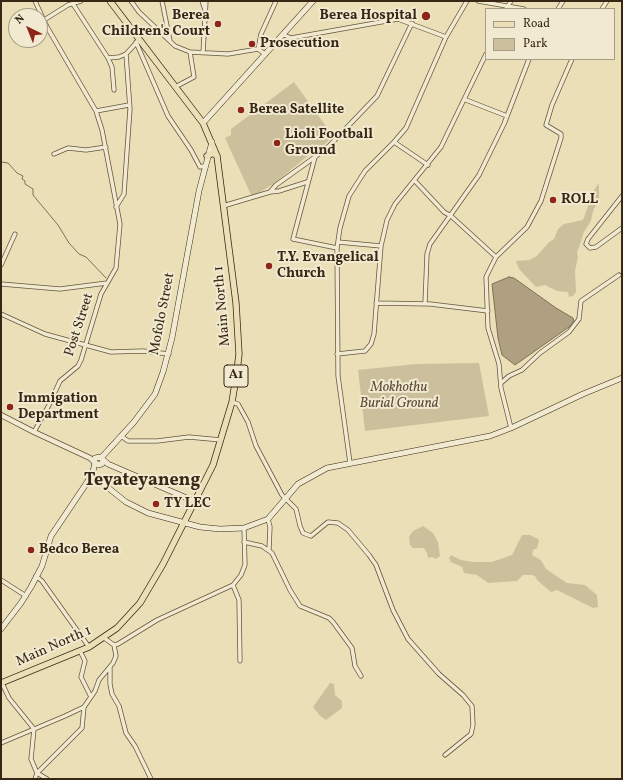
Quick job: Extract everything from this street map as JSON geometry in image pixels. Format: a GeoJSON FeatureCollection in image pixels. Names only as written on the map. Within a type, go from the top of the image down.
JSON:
{"type":"FeatureCollection","features":[{"type":"Feature","properties":{"kind":"main road","name":"Main North 1"},"geometry":{"type":"LineString","coordinates":[[2,683],[89,647],[104,638],[116,628],[140,603],[163,564],[196,502],[213,465],[232,402],[239,354],[236,303],[217,156],[212,141],[203,123],[177,86],[137,41],[110,1]]}},
{"type":"Feature","properties":{"kind":"main road"},"geometry":{"type":"LineString","coordinates":[[203,123],[284,35],[313,1]]}},
{"type":"Feature","properties":{"kind":"main road","name":"Mofolo Street"},"geometry":{"type":"LineString","coordinates":[[1,629],[26,596],[58,525],[93,473],[97,461],[121,436],[155,394],[169,354],[204,166],[212,141]]}},
{"type":"Feature","properties":{"kind":"main road"},"geometry":{"type":"LineString","coordinates":[[207,156],[212,153],[217,156]]}},
{"type":"Feature","properties":{"kind":"main road"},"geometry":{"type":"LineString","coordinates":[[93,473],[126,502],[148,513],[220,529],[244,528],[268,519],[285,497],[298,484],[327,468],[490,436],[622,378]]}},
{"type":"Feature","properties":{"kind":"main road"},"geometry":{"type":"LineString","coordinates":[[97,461],[108,464],[196,502]]}},
{"type":"Feature","properties":{"kind":"street"},"geometry":{"type":"LineString","coordinates":[[48,18],[81,1]]}},
{"type":"Feature","properties":{"kind":"street"},"geometry":{"type":"LineString","coordinates":[[131,1],[138,12],[175,46],[190,52],[228,54],[258,49],[265,54]]}},
{"type":"Feature","properties":{"kind":"street"},"geometry":{"type":"LineString","coordinates":[[162,1],[170,41]]}},
{"type":"Feature","properties":{"kind":"street"},"geometry":{"type":"LineString","coordinates":[[202,1],[205,11]]}},
{"type":"Feature","properties":{"kind":"street"},"geometry":{"type":"LineString","coordinates":[[203,53],[206,1]]}},
{"type":"Feature","properties":{"kind":"street"},"geometry":{"type":"LineString","coordinates":[[258,49],[261,34],[276,1]]}},
{"type":"Feature","properties":{"kind":"street"},"geometry":{"type":"LineString","coordinates":[[350,463],[338,376],[338,242],[350,196],[365,171],[406,128],[446,37],[467,1]]}},
{"type":"Feature","properties":{"kind":"street"},"geometry":{"type":"LineString","coordinates":[[478,1],[507,7],[511,1]]}},
{"type":"Feature","properties":{"kind":"street"},"geometry":{"type":"LineString","coordinates":[[73,4],[108,58],[112,67],[114,90]]}},
{"type":"Feature","properties":{"kind":"street"},"geometry":{"type":"LineString","coordinates":[[284,35],[291,38],[398,19],[446,37]]}},
{"type":"Feature","properties":{"kind":"street"},"geometry":{"type":"LineString","coordinates":[[270,192],[276,185],[329,146],[377,96],[412,23]]}},
{"type":"Feature","properties":{"kind":"street","name":"Post Street"},"geometry":{"type":"LineString","coordinates":[[34,432],[60,381],[64,376],[78,366],[101,294],[116,268],[120,224],[106,147],[96,111],[48,27]]}},
{"type":"Feature","properties":{"kind":"street"},"geometry":{"type":"LineString","coordinates":[[108,58],[119,57],[126,54],[137,41],[168,116],[191,150],[200,167],[204,166]]}},
{"type":"Feature","properties":{"kind":"street"},"geometry":{"type":"LineString","coordinates":[[177,86],[194,77],[190,52]]}},
{"type":"Feature","properties":{"kind":"street"},"geometry":{"type":"LineString","coordinates":[[116,207],[124,194],[129,105],[126,54]]}},
{"type":"Feature","properties":{"kind":"street"},"geometry":{"type":"LineString","coordinates":[[337,354],[365,351],[368,348],[374,334],[381,246],[387,220],[395,204],[441,147],[466,100],[485,56]]}},
{"type":"Feature","properties":{"kind":"street"},"geometry":{"type":"LineString","coordinates":[[425,304],[427,254],[434,237],[451,216],[479,175],[507,116],[529,60]]}},
{"type":"Feature","properties":{"kind":"street"},"geometry":{"type":"LineString","coordinates":[[511,428],[501,383],[499,364],[488,328],[486,277],[496,257],[527,226],[542,201],[561,138],[561,134],[546,125],[552,105],[572,60]]}},
{"type":"Feature","properties":{"kind":"street"},"geometry":{"type":"LineString","coordinates":[[466,100],[507,116]]}},
{"type":"Feature","properties":{"kind":"street"},"geometry":{"type":"LineString","coordinates":[[96,111],[129,105]]}},
{"type":"Feature","properties":{"kind":"street"},"geometry":{"type":"LineString","coordinates":[[394,142],[428,165]]}},
{"type":"Feature","properties":{"kind":"street"},"geometry":{"type":"LineString","coordinates":[[54,154],[68,148],[86,150],[106,147]]}},
{"type":"Feature","properties":{"kind":"street"},"geometry":{"type":"LineString","coordinates":[[315,157],[307,182],[307,191],[293,239],[337,248]]}},
{"type":"Feature","properties":{"kind":"street"},"geometry":{"type":"LineString","coordinates":[[415,181],[444,212],[451,216],[496,257]]}},
{"type":"Feature","properties":{"kind":"street"},"geometry":{"type":"LineString","coordinates":[[223,206],[307,182]]}},
{"type":"Feature","properties":{"kind":"street"},"geometry":{"type":"LineString","coordinates":[[622,196],[591,234],[586,244],[590,248],[596,247],[622,228]]}},
{"type":"Feature","properties":{"kind":"street"},"geometry":{"type":"LineString","coordinates":[[1,265],[15,234]]}},
{"type":"Feature","properties":{"kind":"street"},"geometry":{"type":"LineString","coordinates":[[338,242],[381,246]]}},
{"type":"Feature","properties":{"kind":"street"},"geometry":{"type":"LineString","coordinates":[[501,383],[509,376],[522,370],[540,353],[569,332],[579,319],[581,301],[619,275]]}},
{"type":"Feature","properties":{"kind":"street"},"geometry":{"type":"LineString","coordinates":[[1,284],[60,289],[107,283]]}},
{"type":"Feature","properties":{"kind":"street"},"geometry":{"type":"LineString","coordinates":[[376,303],[425,304],[488,311]]}},
{"type":"Feature","properties":{"kind":"street"},"geometry":{"type":"LineString","coordinates":[[1,314],[45,334],[111,352],[143,351],[169,354]]}},
{"type":"Feature","properties":{"kind":"street"},"geometry":{"type":"LineString","coordinates":[[232,402],[238,404],[245,416],[256,446],[282,495],[296,509],[300,526],[308,536],[311,536],[325,524],[333,522],[342,525],[356,538],[376,565],[392,610],[408,639],[439,674],[466,698],[472,706],[473,725],[471,734],[445,755]]}},
{"type":"Feature","properties":{"kind":"street"},"geometry":{"type":"LineString","coordinates":[[1,415],[97,461]]}},
{"type":"Feature","properties":{"kind":"street"},"geometry":{"type":"LineString","coordinates":[[121,436],[128,440],[157,441],[189,437],[221,440]]}},
{"type":"Feature","properties":{"kind":"street"},"geometry":{"type":"LineString","coordinates":[[268,519],[270,527],[269,550]]}},
{"type":"Feature","properties":{"kind":"street"},"geometry":{"type":"LineString","coordinates":[[114,645],[122,642],[157,620],[233,585],[241,575],[245,565],[244,528]]}},
{"type":"Feature","properties":{"kind":"street"},"geometry":{"type":"LineString","coordinates":[[244,542],[262,546],[269,550],[276,557],[290,590],[300,606],[329,618],[352,648],[355,666],[360,676]]}},
{"type":"Feature","properties":{"kind":"street"},"geometry":{"type":"LineString","coordinates":[[36,576],[42,580],[89,647]]}},
{"type":"Feature","properties":{"kind":"street"},"geometry":{"type":"LineString","coordinates":[[1,580],[26,596]]}},
{"type":"Feature","properties":{"kind":"street"},"geometry":{"type":"LineString","coordinates":[[233,585],[239,600],[240,660]]}},
{"type":"Feature","properties":{"kind":"street"},"geometry":{"type":"LineString","coordinates":[[35,779],[37,773],[82,728],[84,707],[116,656],[114,645],[104,638]]}},
{"type":"Feature","properties":{"kind":"street"},"geometry":{"type":"LineString","coordinates":[[80,651],[85,661],[81,677],[91,697]]}},
{"type":"Feature","properties":{"kind":"street"},"geometry":{"type":"LineString","coordinates":[[110,666],[110,684],[112,694],[119,706],[126,733],[135,746],[151,779]]}},
{"type":"Feature","properties":{"kind":"street"},"geometry":{"type":"LineString","coordinates":[[2,683],[9,698],[34,728],[31,759],[37,773],[47,779]]}},
{"type":"Feature","properties":{"kind":"street"},"geometry":{"type":"LineString","coordinates":[[1,743],[84,707]]}},
{"type":"Feature","properties":{"kind":"green space","name":"Lioli Football Ground"},"geometry":{"type":"Polygon","coordinates":[[[294,82],[333,136],[321,148],[310,154],[275,183],[252,197],[225,138],[231,135],[231,129],[294,82]]]}},
{"type":"Feature","properties":{"kind":"green space"},"geometry":{"type":"Polygon","coordinates":[[[599,183],[599,199],[593,211],[591,221],[584,232],[577,253],[578,257],[575,271],[576,292],[573,296],[569,297],[568,292],[557,291],[545,285],[536,287],[519,269],[516,261],[529,260],[537,256],[549,242],[554,239],[558,229],[564,224],[583,220],[594,190],[599,183]]]}},
{"type":"Feature","properties":{"kind":"green space","name":"Mokhothu Burial Ground"},"geometry":{"type":"Polygon","coordinates":[[[479,363],[489,416],[365,431],[358,370],[416,364],[479,363]]]}},
{"type":"Feature","properties":{"kind":"green space"},"geometry":{"type":"Polygon","coordinates":[[[423,526],[433,533],[438,542],[440,556],[436,559],[432,557],[428,558],[424,548],[413,548],[410,545],[409,537],[413,531],[423,526]]]}},
{"type":"Feature","properties":{"kind":"green space"},"geometry":{"type":"Polygon","coordinates":[[[522,535],[530,535],[538,539],[539,541],[537,548],[533,550],[532,555],[541,560],[546,569],[567,583],[585,585],[597,595],[598,607],[593,608],[557,590],[551,592],[532,575],[523,575],[517,581],[488,583],[477,575],[464,573],[462,567],[451,562],[449,558],[451,555],[461,560],[492,562],[512,555],[522,535]]]}},
{"type":"Feature","properties":{"kind":"green space"},"geometry":{"type":"Polygon","coordinates":[[[330,683],[334,684],[335,695],[342,701],[342,708],[326,720],[320,716],[313,707],[330,683]]]}},
{"type":"Feature","properties":{"kind":"shaded area"},"geometry":{"type":"Polygon","coordinates":[[[509,277],[514,278],[556,308],[573,318],[574,321],[569,327],[515,365],[502,355],[498,338],[492,284],[509,277]]]}},
{"type":"Feature","properties":{"kind":"waterway"},"geometry":{"type":"LineString","coordinates":[[1,162],[8,163],[17,173],[23,176],[22,179],[25,181],[25,184],[33,189],[33,195],[58,225],[69,243],[79,254],[86,257],[106,278]]}},
{"type":"Feature","properties":{"kind":"place","name":"Berea Hospital"},"geometry":{"type":"Point","coordinates":[426,16]}},
{"type":"Feature","properties":{"kind":"place","name":"Berea Children's Court"},"geometry":{"type":"Point","coordinates":[218,24]}},
{"type":"Feature","properties":{"kind":"place","name":"Prosecution"},"geometry":{"type":"Point","coordinates":[252,44]}},
{"type":"Feature","properties":{"kind":"place","name":"Berea Satellite"},"geometry":{"type":"Point","coordinates":[241,110]}},
{"type":"Feature","properties":{"kind":"place","name":"Lioli Football Ground"},"geometry":{"type":"Point","coordinates":[277,143]}},
{"type":"Feature","properties":{"kind":"place","name":"ROLL"},"geometry":{"type":"Point","coordinates":[553,200]}},
{"type":"Feature","properties":{"kind":"place","name":"T.Y. Evangelical Church"},"geometry":{"type":"Point","coordinates":[269,266]}},
{"type":"Feature","properties":{"kind":"place","name":"Immigation Department"},"geometry":{"type":"Point","coordinates":[10,407]}},
{"type":"Feature","properties":{"kind":"place","name":"TY LEC"},"geometry":{"type":"Point","coordinates":[156,504]}},
{"type":"Feature","properties":{"kind":"place","name":"Bedco Berea"},"geometry":{"type":"Point","coordinates":[31,550]}},
{"type":"Feature","properties":{"kind":"district","name":"Teyateyaneng"},"geometry":{"type":"Point","coordinates":[142,482]}}]}
